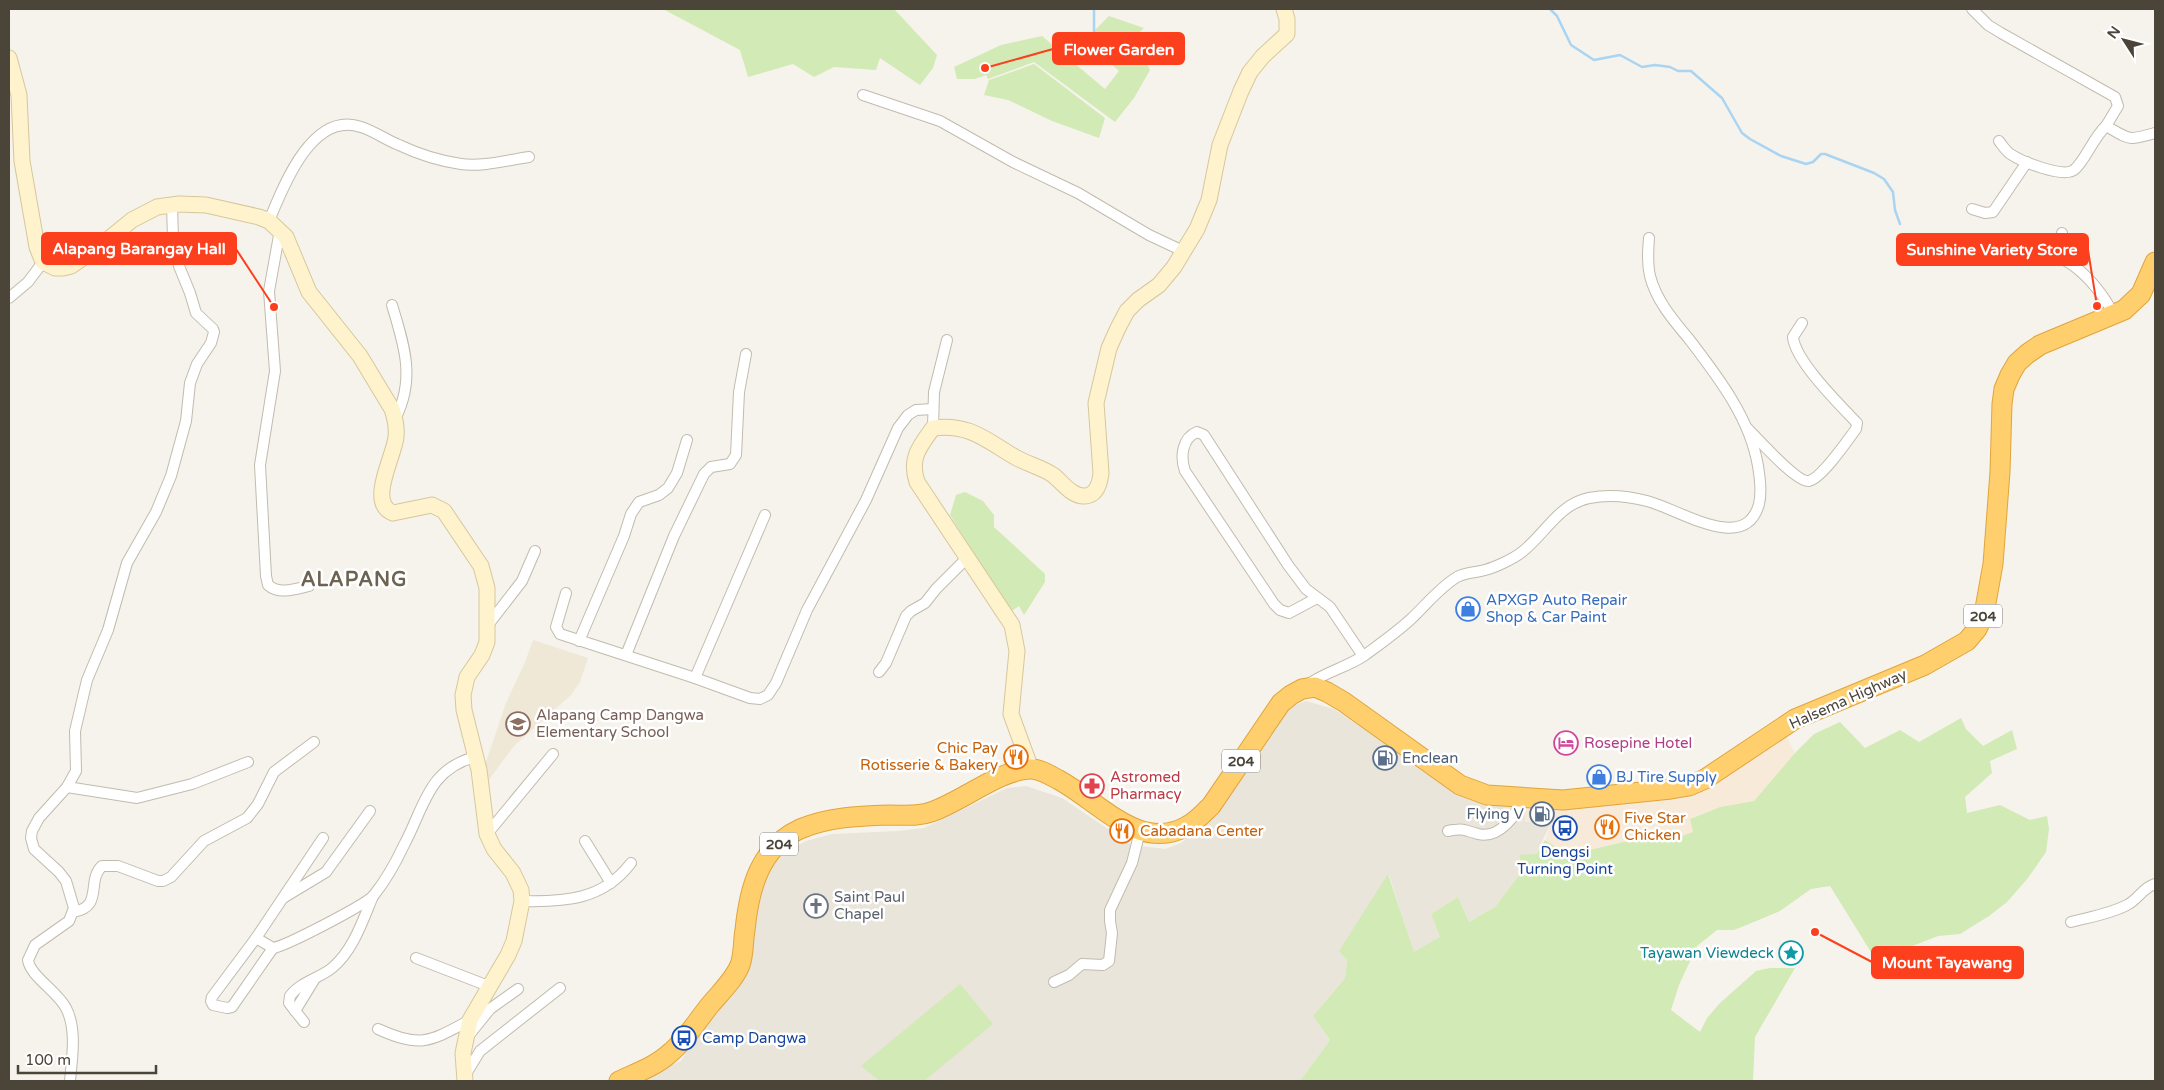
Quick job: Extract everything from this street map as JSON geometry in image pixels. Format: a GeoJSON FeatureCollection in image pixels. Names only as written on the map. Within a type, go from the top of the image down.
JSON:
{"type":"FeatureCollection","features":[{"type":"Feature","properties":{"kind":"highway","name":"Halsema Highway"},"geometry":{"type":"LineString","coordinates":[[1302,689],[1315,687],[1344,702],[1460,785],[1486,795],[1563,800],[1626,795],[1689,786],[1704,779],[1795,719],[1925,665],[1966,641],[1977,629],[1984,614],[1993,564],[2000,472],[2002,404],[2004,388],[2010,375],[2017,363],[2040,345],[2124,310],[2141,294],[2155,262]]}},
{"type":"Feature","properties":{"kind":"highway","name":"204"},"geometry":{"type":"LineString","coordinates":[[619,1081],[670,1054],[737,971],[741,962],[747,910],[754,880],[774,850],[784,839],[800,830],[820,823],[849,818],[920,815],[931,812],[947,806],[997,779],[1031,768],[1044,772],[1069,785],[1115,817],[1140,831],[1166,834],[1186,827],[1198,819],[1226,786],[1282,703],[1302,689]]}},
{"type":"Feature","properties":{"kind":"main road"},"geometry":{"type":"LineString","coordinates":[[1031,768],[1012,714],[1017,651],[1012,625],[918,482],[914,471],[915,457],[933,428],[954,427],[978,433],[1015,457],[1048,472],[1076,494],[1084,496],[1093,493],[1100,484],[1101,473],[1096,403],[1110,348],[1127,311],[1158,285],[1174,267],[1204,216],[1220,145],[1250,72],[1263,56],[1287,34],[1287,19],[1284,9]]}},
{"type":"Feature","properties":{"kind":"main road"},"geometry":{"type":"LineString","coordinates":[[9,58],[20,95],[22,161],[37,247],[43,262],[56,268],[71,266],[145,212],[172,204],[221,207],[242,211],[274,226],[286,237],[309,292],[372,375],[388,400],[395,419],[396,436],[381,491],[382,505],[388,512],[397,514],[432,505],[440,508],[449,516],[481,566],[488,594],[488,625],[485,649],[467,677],[463,695],[467,728],[482,788],[487,834],[494,848],[518,881],[522,901],[514,941],[491,987],[470,1020],[464,1039],[464,1079]]}},
{"type":"Feature","properties":{"kind":"street"},"geometry":{"type":"LineString","coordinates":[[1972,9],[1988,25],[2115,97],[2118,106],[2106,126],[2098,134],[2072,172],[2060,173],[2027,162],[2011,155],[1999,141]]}},
{"type":"Feature","properties":{"kind":"street"},"geometry":{"type":"LineString","coordinates":[[863,95],[940,121],[1012,162],[1078,193],[1149,235],[1183,251]]}},
{"type":"Feature","properties":{"kind":"street"},"geometry":{"type":"LineString","coordinates":[[309,586],[287,590],[275,589],[268,585],[260,465],[275,371],[269,291],[274,226],[290,175],[311,143],[324,132],[343,125],[361,127],[416,152],[462,164],[529,157]]}},
{"type":"Feature","properties":{"kind":"street"},"geometry":{"type":"LineString","coordinates":[[2106,126],[2128,138],[2136,139],[2155,133]]}},
{"type":"Feature","properties":{"kind":"street"},"geometry":{"type":"LineString","coordinates":[[1972,209],[1985,213],[1993,212],[2027,162]]}},
{"type":"Feature","properties":{"kind":"street"},"geometry":{"type":"LineString","coordinates":[[70,1081],[72,1049],[69,1015],[62,1001],[31,968],[28,960],[35,946],[66,924],[74,908],[66,881],[34,849],[31,838],[35,823],[66,787],[76,771],[75,731],[87,680],[110,624],[127,563],[156,512],[171,476],[186,421],[190,383],[197,364],[214,337],[213,328],[196,313],[179,266],[173,240],[172,204]]}},
{"type":"Feature","properties":{"kind":"street"},"geometry":{"type":"LineString","coordinates":[[2062,233],[2058,256],[2087,278],[2107,302],[2114,315]]}},
{"type":"Feature","properties":{"kind":"street"},"geometry":{"type":"LineString","coordinates":[[1302,689],[1316,678],[1364,656],[1410,620],[1445,584],[1464,574],[1484,571],[1520,553],[1537,539],[1561,511],[1587,498],[1625,496],[1648,501],[1710,525],[1728,529],[1738,528],[1749,522],[1756,514],[1760,500],[1760,480],[1756,454],[1745,426],[1724,386],[1664,308],[1650,276],[1648,260],[1649,238]]}},
{"type":"Feature","properties":{"kind":"street"},"geometry":{"type":"LineString","coordinates":[[9,298],[28,282],[43,262]]}},
{"type":"Feature","properties":{"kind":"street"},"geometry":{"type":"LineString","coordinates":[[392,305],[407,372],[406,395],[395,419]]}},
{"type":"Feature","properties":{"kind":"street"},"geometry":{"type":"LineString","coordinates":[[1745,426],[1801,479],[1811,480],[1819,474],[1858,427],[1857,423],[1820,382],[1797,350],[1793,337],[1802,323]]}},
{"type":"Feature","properties":{"kind":"street"},"geometry":{"type":"LineString","coordinates":[[933,428],[937,376],[947,340]]}},
{"type":"Feature","properties":{"kind":"street"},"geometry":{"type":"LineString","coordinates":[[626,655],[674,536],[704,474],[711,467],[730,464],[736,455],[740,392],[746,354]]}},
{"type":"Feature","properties":{"kind":"street"},"geometry":{"type":"LineString","coordinates":[[566,593],[557,630],[560,634],[750,698],[760,699],[768,695],[776,682],[807,610],[866,500],[898,428],[908,415],[916,410],[933,409]]}},
{"type":"Feature","properties":{"kind":"street"},"geometry":{"type":"LineString","coordinates":[[1317,598],[1288,613],[1280,610],[1274,604],[1186,471],[1183,464],[1184,448],[1194,433],[1201,433],[1210,443],[1288,566],[1306,589],[1330,607],[1364,656]]}},
{"type":"Feature","properties":{"kind":"street"},"geometry":{"type":"LineString","coordinates":[[1756,454],[1758,439]]}},
{"type":"Feature","properties":{"kind":"street"},"geometry":{"type":"LineString","coordinates":[[579,641],[624,536],[631,514],[639,502],[659,496],[668,488],[679,468],[686,440]]}},
{"type":"Feature","properties":{"kind":"street"},"geometry":{"type":"LineString","coordinates":[[695,678],[765,515]]}},
{"type":"Feature","properties":{"kind":"street"},"geometry":{"type":"LineString","coordinates":[[488,625],[526,573],[535,551]]}},
{"type":"Feature","properties":{"kind":"street"},"geometry":{"type":"LineString","coordinates":[[879,672],[886,663],[906,616],[925,603],[936,589],[967,558]]}},
{"type":"Feature","properties":{"kind":"street"},"geometry":{"type":"LineString","coordinates":[[73,912],[82,911],[90,903],[97,874],[102,866],[118,866],[158,881],[172,877],[204,841],[247,818],[258,804],[274,772],[314,742]]}},
{"type":"Feature","properties":{"kind":"street"},"geometry":{"type":"LineString","coordinates":[[487,834],[553,754]]}},
{"type":"Feature","properties":{"kind":"street"},"geometry":{"type":"LineString","coordinates":[[304,1022],[295,1011],[315,979],[332,968],[342,957],[356,935],[373,896],[405,845],[425,798],[439,778],[454,764],[475,757]]}},
{"type":"Feature","properties":{"kind":"street"},"geometry":{"type":"LineString","coordinates":[[66,787],[137,798],[192,784],[248,762]]}},
{"type":"Feature","properties":{"kind":"street"},"geometry":{"type":"LineString","coordinates":[[1448,831],[1463,829],[1478,834],[1486,834],[1498,830],[1509,823],[1515,814],[1519,806],[1520,797]]}},
{"type":"Feature","properties":{"kind":"street"},"geometry":{"type":"LineString","coordinates":[[282,899],[326,872],[370,812]]}},
{"type":"Feature","properties":{"kind":"street"},"geometry":{"type":"LineString","coordinates":[[1054,982],[1069,975],[1082,964],[1103,965],[1109,961],[1112,933],[1110,910],[1132,863],[1140,831]]}},
{"type":"Feature","properties":{"kind":"street"},"geometry":{"type":"LineString","coordinates":[[323,838],[256,938],[212,997],[213,1005],[232,1007],[273,948],[293,941],[373,896]]}},
{"type":"Feature","properties":{"kind":"street"},"geometry":{"type":"LineString","coordinates":[[585,841],[611,883]]}},
{"type":"Feature","properties":{"kind":"street"},"geometry":{"type":"LineString","coordinates":[[522,901],[566,901],[594,892],[623,874],[631,863]]}},
{"type":"Feature","properties":{"kind":"street"},"geometry":{"type":"LineString","coordinates":[[2071,922],[2130,904],[2142,891],[2155,884]]}},
{"type":"Feature","properties":{"kind":"street"},"geometry":{"type":"LineString","coordinates":[[256,938],[273,948]]}},
{"type":"Feature","properties":{"kind":"street"},"geometry":{"type":"LineString","coordinates":[[416,958],[491,987]]}},
{"type":"Feature","properties":{"kind":"street"},"geometry":{"type":"LineString","coordinates":[[464,1079],[480,1051],[560,988]]}},
{"type":"Feature","properties":{"kind":"street"},"geometry":{"type":"LineString","coordinates":[[464,1039],[490,1010],[518,989]]}},
{"type":"Feature","properties":{"kind":"street"},"geometry":{"type":"LineString","coordinates":[[378,1029],[405,1041],[420,1041],[444,1034],[470,1020]]}},
{"type":"Feature","properties":{"kind":"shaded area","name":"Alapang Camp Dangwa Elementary School"},"geometry":{"type":"Polygon","coordinates":[[[533,640],[588,658],[580,682],[571,695],[514,746],[485,785],[481,777],[506,703],[533,640]]]}},
{"type":"Feature","properties":{"kind":"shaded area"},"geometry":{"type":"Polygon","coordinates":[[[1306,701],[1334,709],[1470,799],[1491,804],[1525,803],[1552,821],[1536,854],[1495,907],[1469,922],[1458,897],[1431,914],[1440,937],[1414,953],[1389,875],[1347,960],[1345,978],[1313,1016],[1330,1040],[1300,1081],[635,1081],[681,1061],[699,1031],[746,977],[753,902],[762,879],[784,853],[806,841],[832,834],[924,828],[1007,788],[1026,786],[1062,798],[1132,845],[1165,849],[1181,843],[1210,819],[1285,709],[1306,701]]]}},
{"type":"Feature","properties":{"kind":"shaded area"},"geometry":{"type":"Polygon","coordinates":[[[1784,731],[1795,753],[1754,801],[1720,807],[1691,818],[1693,832],[1675,838],[1649,836],[1568,855],[1545,840],[1552,821],[1525,822],[1525,803],[1656,799],[1784,731]]]}},
{"type":"Feature","properties":{"kind":"green space"},"geometry":{"type":"Polygon","coordinates":[[[663,9],[894,9],[937,55],[933,68],[920,85],[880,58],[876,70],[834,67],[814,77],[793,64],[748,77],[740,50],[663,9]]]}},
{"type":"Feature","properties":{"kind":"green space"},"geometry":{"type":"Polygon","coordinates":[[[1109,16],[1144,28],[1137,35],[1139,48],[1150,70],[1134,98],[1115,122],[1034,62],[988,79],[986,75],[975,79],[957,79],[954,67],[1001,45],[1042,36],[1105,89],[1119,71],[1094,48],[1094,31],[1109,16]]]}},
{"type":"Feature","properties":{"kind":"green space"},"geometry":{"type":"Polygon","coordinates":[[[1034,64],[1105,118],[1099,138],[1052,121],[1008,100],[984,95],[989,80],[1034,64]]]}},
{"type":"Feature","properties":{"kind":"green space"},"geometry":{"type":"Polygon","coordinates":[[[965,492],[983,501],[994,515],[994,527],[1045,574],[1045,582],[1024,615],[1019,606],[1010,612],[950,515],[956,495],[965,492]]]}},
{"type":"Feature","properties":{"kind":"green space"},"geometry":{"type":"Polygon","coordinates":[[[1961,718],[1966,729],[1983,746],[2012,730],[2017,749],[1990,761],[1992,773],[1965,797],[1967,813],[2000,805],[2030,820],[2047,816],[2049,829],[2046,852],[2028,878],[2007,902],[1989,916],[1960,934],[1938,936],[1915,945],[1894,959],[1874,957],[1830,886],[1811,889],[1780,911],[1734,930],[1717,930],[1697,946],[1679,985],[1671,1010],[1700,1032],[1707,1018],[1720,1003],[1756,971],[1770,968],[1795,968],[1755,1037],[1753,1081],[1300,1081],[1330,1040],[1313,1016],[1345,978],[1347,960],[1339,951],[1388,874],[1414,952],[1440,937],[1431,914],[1458,897],[1469,922],[1495,907],[1524,869],[1519,855],[1536,854],[1545,840],[1568,855],[1649,836],[1662,835],[1675,838],[1693,832],[1690,819],[1720,807],[1754,801],[1814,734],[1840,722],[1865,748],[1900,730],[1919,742],[1961,718]]]}},
{"type":"Feature","properties":{"kind":"green space"},"geometry":{"type":"Polygon","coordinates":[[[960,984],[993,1024],[924,1081],[880,1081],[861,1066],[960,984]]]}},
{"type":"Feature","properties":{"kind":"waterway"},"geometry":{"type":"LineString","coordinates":[[1094,9],[1094,48],[1104,63]]}},
{"type":"Feature","properties":{"kind":"waterway"},"geometry":{"type":"LineString","coordinates":[[1550,9],[1557,16],[1571,45],[1594,60],[1620,55],[1642,67],[1655,65],[1670,67],[1678,71],[1691,71],[1722,98],[1742,133],[1781,156],[1806,164],[1813,162],[1821,154],[1825,154],[1874,173],[1884,179],[1893,192],[1895,210],[1900,224]]}},
{"type":"Feature","properties":{"kind":"place","name":"Flower Garden"},"geometry":{"type":"Point","coordinates":[985,68]}},
{"type":"Feature","properties":{"kind":"place","name":"Sunshine Variety Store"},"geometry":{"type":"Point","coordinates":[2097,306]}},
{"type":"Feature","properties":{"kind":"place","name":"Alapang Barangay Hall"},"geometry":{"type":"Point","coordinates":[274,307]}},
{"type":"Feature","properties":{"kind":"place","name":"APXGP Auto Repair Shop & Car Paint"},"geometry":{"type":"Point","coordinates":[1468,609]}},
{"type":"Feature","properties":{"kind":"place","name":"Alapang Camp Dangwa Elementary School"},"geometry":{"type":"Point","coordinates":[518,724]}},
{"type":"Feature","properties":{"kind":"place","name":"Rosepine Hotel"},"geometry":{"type":"Point","coordinates":[1566,743]}},
{"type":"Feature","properties":{"kind":"place","name":"Chic Pay Rotisserie & Bakery"},"geometry":{"type":"Point","coordinates":[1016,757]}},
{"type":"Feature","properties":{"kind":"place","name":"Enclean"},"geometry":{"type":"Point","coordinates":[1385,758]}},
{"type":"Feature","properties":{"kind":"place","name":"BJ Tire Supply"},"geometry":{"type":"Point","coordinates":[1599,777]}},
{"type":"Feature","properties":{"kind":"place","name":"Astromed Pharmacy"},"geometry":{"type":"Point","coordinates":[1092,786]}},
{"type":"Feature","properties":{"kind":"place","name":"Flying V"},"geometry":{"type":"Point","coordinates":[1542,814]}},
{"type":"Feature","properties":{"kind":"place","name":"Five Star Chicken"},"geometry":{"type":"Point","coordinates":[1607,827]}},
{"type":"Feature","properties":{"kind":"place","name":"Dengsi Turning Point"},"geometry":{"type":"Point","coordinates":[1565,828]}},
{"type":"Feature","properties":{"kind":"place","name":"Cabadana Center"},"geometry":{"type":"Point","coordinates":[1122,831]}},
{"type":"Feature","properties":{"kind":"place","name":"Saint Paul Chapel"},"geometry":{"type":"Point","coordinates":[816,906]}},
{"type":"Feature","properties":{"kind":"place","name":"Mount Tayawang"},"geometry":{"type":"Point","coordinates":[1815,932]}},
{"type":"Feature","properties":{"kind":"place","name":"Tayawan Viewdeck"},"geometry":{"type":"Point","coordinates":[1791,953]}},
{"type":"Feature","properties":{"kind":"place","name":"Camp Dangwa"},"geometry":{"type":"Point","coordinates":[684,1038]}},
{"type":"Feature","properties":{"kind":"district","name":"ALAPANG"},"geometry":{"type":"Point","coordinates":[354,580]}}]}
